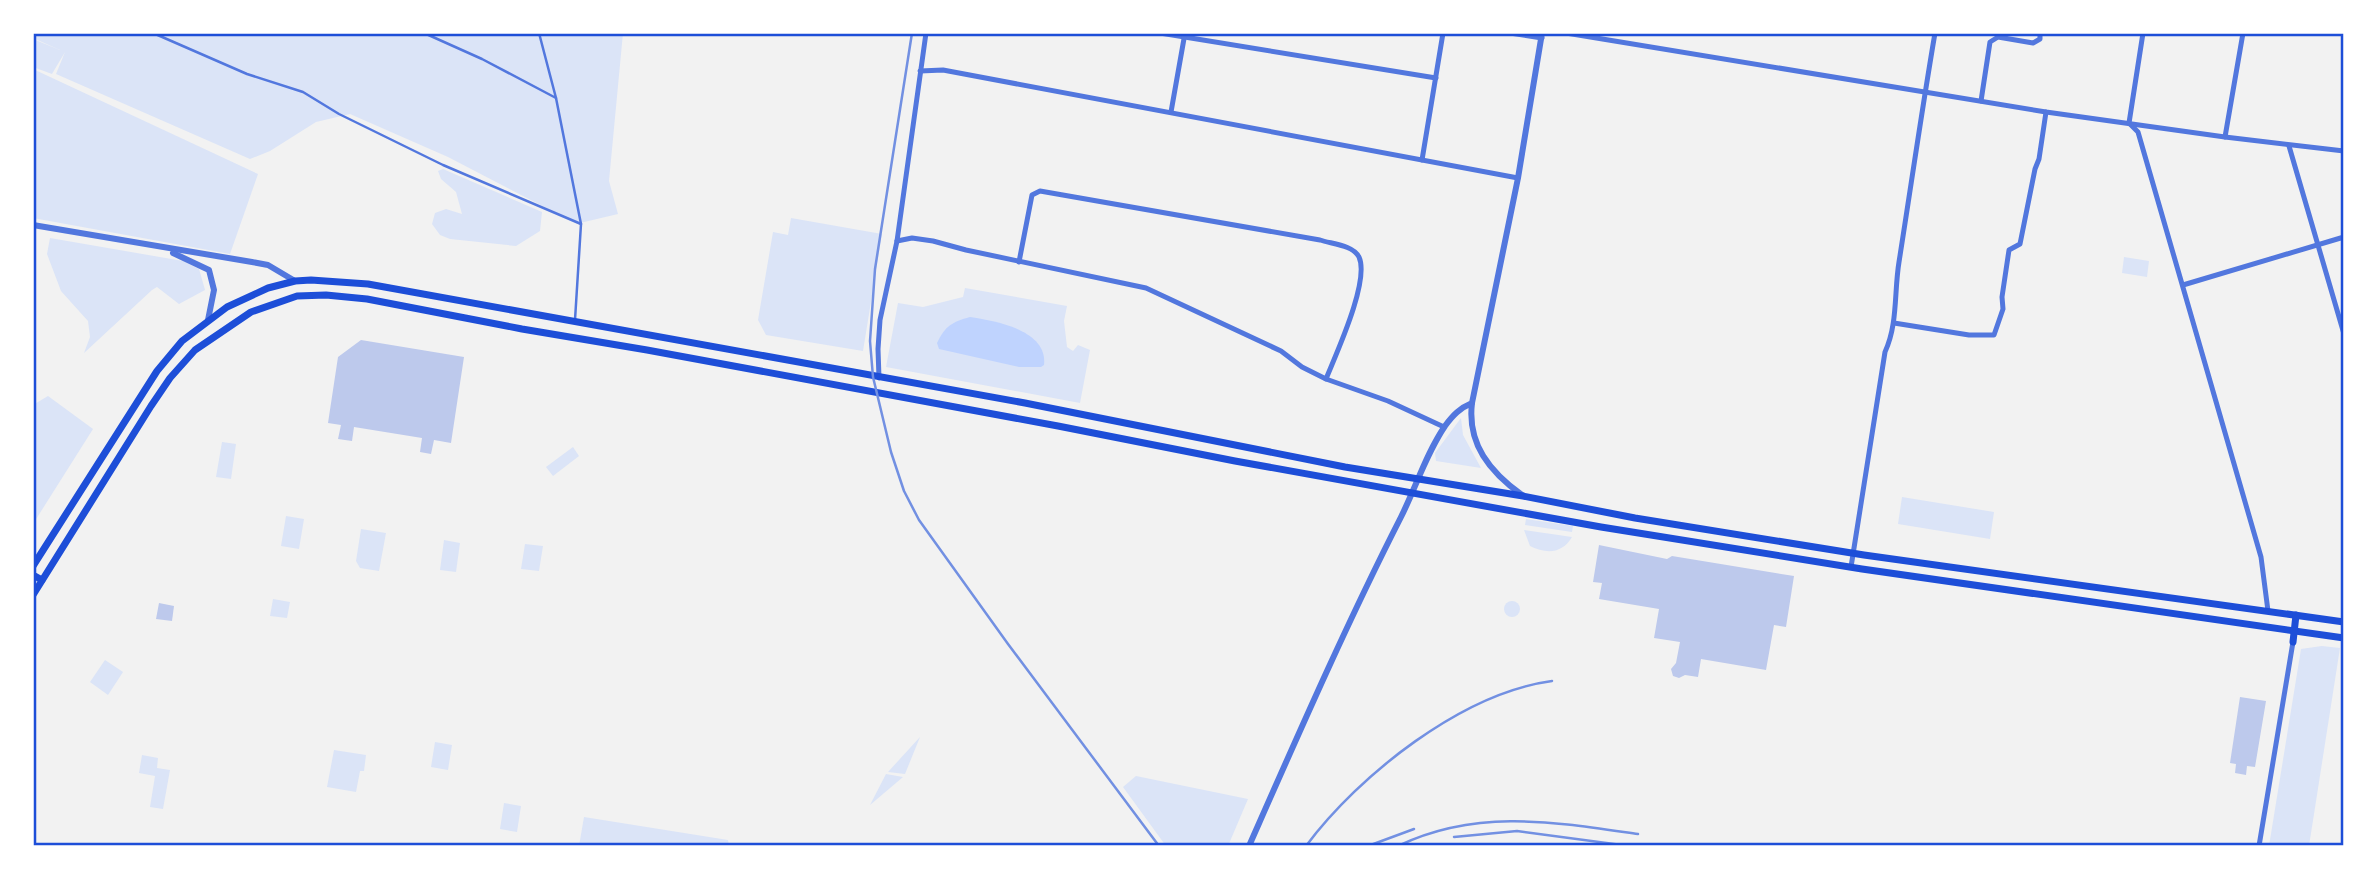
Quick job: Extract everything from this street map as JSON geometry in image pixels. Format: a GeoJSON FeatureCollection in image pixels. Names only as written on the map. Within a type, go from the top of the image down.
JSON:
{"type":"FeatureCollection","features":[{"type":"Feature","properties":{"kind":"main road"},"geometry":{"type":"LineString","coordinates":[[33,566],[157,371],[182,341],[208,320],[245,297],[295,281],[324,280],[368,284],[1025,403],[1241,447],[1635,518],[1853,553],[2344,622]]}},
{"type":"Feature","properties":{"kind":"main road"},"geometry":{"type":"LineString","coordinates":[[33,595],[151,406],[188,356],[214,335],[251,312],[270,303],[310,295],[367,299],[522,330],[647,350],[1601,527],[1851,568],[2344,638]]}},
{"type":"Feature","properties":{"kind":"main road"},"geometry":{"type":"LineString","coordinates":[[33,575],[42,580]]}},
{"type":"Feature","properties":{"kind":"main road"},"geometry":{"type":"LineString","coordinates":[[2293,642],[2296,615]]}},
{"type":"Feature","properties":{"kind":"street"},"geometry":{"type":"LineString","coordinates":[[879,378],[880,320],[897,241],[926,33]]}},
{"type":"Feature","properties":{"kind":"street"},"geometry":{"type":"LineString","coordinates":[[1160,33],[1436,78]]}},
{"type":"Feature","properties":{"kind":"street"},"geometry":{"type":"LineString","coordinates":[[1422,160],[1443,33]]}},
{"type":"Feature","properties":{"kind":"street"},"geometry":{"type":"LineString","coordinates":[[1510,33],[1542,36],[1518,178],[1470,418],[1474,438],[1483,458],[1497,476],[1524,496]]}},
{"type":"Feature","properties":{"kind":"street"},"geometry":{"type":"LineString","coordinates":[[1566,33],[2046,111],[2289,146],[2344,151]]}},
{"type":"Feature","properties":{"kind":"street"},"geometry":{"type":"LineString","coordinates":[[1851,568],[1881,372],[1894,323],[1896,280],[1935,33]]}},
{"type":"Feature","properties":{"kind":"street"},"geometry":{"type":"LineString","coordinates":[[1982,101],[1990,42],[1998,37],[2033,43],[2040,39],[2040,33]]}},
{"type":"Feature","properties":{"kind":"street"},"geometry":{"type":"LineString","coordinates":[[2129,123],[2143,33]]}},
{"type":"Feature","properties":{"kind":"street"},"geometry":{"type":"LineString","coordinates":[[2225,137],[2243,33]]}},
{"type":"Feature","properties":{"kind":"street"},"geometry":{"type":"LineString","coordinates":[[1171,112],[1185,35]]}},
{"type":"Feature","properties":{"kind":"street"},"geometry":{"type":"LineString","coordinates":[[920,71],[943,71],[1518,178]]}},
{"type":"Feature","properties":{"kind":"street"},"geometry":{"type":"LineString","coordinates":[[1894,323],[1969,335],[1994,335],[2003,309],[2002,298],[2009,250],[2020,244],[2039,159],[2046,111]]}},
{"type":"Feature","properties":{"kind":"street"},"geometry":{"type":"LineString","coordinates":[[2129,123],[2138,132],[2261,557],[2268,611]]}},
{"type":"Feature","properties":{"kind":"street"},"geometry":{"type":"LineString","coordinates":[[2289,146],[2344,334]]}},
{"type":"Feature","properties":{"kind":"street"},"geometry":{"type":"LineString","coordinates":[[1019,262],[1032,195],[1040,191],[1320,240],[1351,248],[1359,257],[1361,269],[1355,303],[1326,379]]}},
{"type":"Feature","properties":{"kind":"street"},"geometry":{"type":"LineString","coordinates":[[33,225],[268,265],[295,281]]}},
{"type":"Feature","properties":{"kind":"street"},"geometry":{"type":"LineString","coordinates":[[2183,285],[2344,237]]}},
{"type":"Feature","properties":{"kind":"street"},"geometry":{"type":"LineString","coordinates":[[897,241],[933,241],[1146,288],[1280,351],[1302,367],[1326,379],[1388,401],[1444,428]]}},
{"type":"Feature","properties":{"kind":"street"},"geometry":{"type":"LineString","coordinates":[[162,248],[199,263],[209,270],[214,290],[208,320]]}},
{"type":"Feature","properties":{"kind":"street"},"geometry":{"type":"LineString","coordinates":[[1249,846],[1324,675],[1444,428],[1459,408],[1472,402]]}},
{"type":"Feature","properties":{"kind":"street"},"geometry":{"type":"LineString","coordinates":[[2259,846],[2293,642]]}},
{"type":"Feature","properties":{"kind":"lane"},"geometry":{"type":"LineString","coordinates":[[153,33],[247,74],[303,92],[339,114],[443,165],[581,225]]}},
{"type":"Feature","properties":{"kind":"lane"},"geometry":{"type":"LineString","coordinates":[[424,33],[482,59],[556,98]]}},
{"type":"Feature","properties":{"kind":"lane"},"geometry":{"type":"LineString","coordinates":[[539,33],[556,98],[581,225],[575,323]]}},
{"type":"Feature","properties":{"kind":"shaded area"},"geometry":{"type":"Polygon","coordinates":[[[33,33],[623,33],[609,181],[618,214],[580,223],[448,157],[350,114],[316,122],[270,151],[250,159],[56,74],[65,52],[52,74],[33,67],[33,39],[60,50],[33,38],[33,33]]]}},
{"type":"Feature","properties":{"kind":"shaded area"},"geometry":{"type":"Polygon","coordinates":[[[33,69],[258,174],[230,254],[33,218],[33,69]]]}},
{"type":"Feature","properties":{"kind":"shaded area"},"geometry":{"type":"Polygon","coordinates":[[[443,169],[542,212],[540,231],[516,246],[450,239],[440,235],[432,224],[435,213],[446,209],[462,214],[456,192],[441,179],[438,171],[443,169]]]}},
{"type":"Feature","properties":{"kind":"shaded area"},"geometry":{"type":"Polygon","coordinates":[[[791,218],[882,234],[863,351],[766,335],[758,320],[773,232],[788,235],[791,218]]]}},
{"type":"Feature","properties":{"kind":"shaded area"},"geometry":{"type":"Polygon","coordinates":[[[50,238],[183,261],[199,269],[205,290],[179,304],[157,287],[84,353],[90,337],[88,321],[61,291],[47,254],[50,238]]]}},
{"type":"Feature","properties":{"kind":"shaded area"},"geometry":{"type":"Polygon","coordinates":[[[2124,257],[2149,261],[2147,277],[2122,273],[2124,257]]]}},
{"type":"Feature","properties":{"kind":"shaded area"},"geometry":{"type":"Polygon","coordinates":[[[965,288],[1067,306],[1064,321],[1067,347],[1073,351],[1078,345],[1090,350],[1080,403],[886,367],[898,303],[923,307],[963,297],[965,288]]]}},
{"type":"Feature","properties":{"kind":"shaded area"},"geometry":{"type":"Polygon","coordinates":[[[48,396],[93,429],[33,524],[33,405],[48,396]]]}},
{"type":"Feature","properties":{"kind":"shaded area"},"geometry":{"type":"Polygon","coordinates":[[[1461,418],[1463,435],[1481,468],[1436,461],[1435,453],[1461,418]]]}},
{"type":"Feature","properties":{"kind":"shaded area"},"geometry":{"type":"Polygon","coordinates":[[[222,442],[236,444],[231,479],[216,477],[222,442]]]}},
{"type":"Feature","properties":{"kind":"shaded area"},"geometry":{"type":"Polygon","coordinates":[[[573,447],[579,456],[553,476],[546,467],[573,447]]]}},
{"type":"Feature","properties":{"kind":"shaded area"},"geometry":{"type":"Polygon","coordinates":[[[1902,497],[1994,512],[1990,539],[1898,524],[1902,497]]]}},
{"type":"Feature","properties":{"kind":"shaded area"},"geometry":{"type":"Polygon","coordinates":[[[286,516],[304,519],[299,549],[281,546],[286,516]]]}},
{"type":"Feature","properties":{"kind":"shaded area"},"geometry":{"type":"Polygon","coordinates":[[[1526,519],[1573,526],[1572,532],[1525,525],[1526,519]]]}},
{"type":"Feature","properties":{"kind":"shaded area"},"geometry":{"type":"Polygon","coordinates":[[[361,529],[386,533],[379,571],[360,568],[356,561],[361,529]]]}},
{"type":"Feature","properties":{"kind":"shaded area"},"geometry":{"type":"Polygon","coordinates":[[[1524,530],[1572,537],[1563,547],[1548,551],[1530,546],[1524,530]]]}},
{"type":"Feature","properties":{"kind":"shaded area"},"geometry":{"type":"Polygon","coordinates":[[[444,540],[460,543],[456,572],[440,570],[444,540]]]}},
{"type":"Feature","properties":{"kind":"shaded area"},"geometry":{"type":"Polygon","coordinates":[[[525,544],[543,546],[539,571],[521,569],[525,544]]]}},
{"type":"Feature","properties":{"kind":"shaded area"},"geometry":{"type":"Polygon","coordinates":[[[273,599],[290,602],[287,618],[270,616],[273,599]]]}},
{"type":"Feature","properties":{"kind":"shaded area"},"geometry":{"type":"Polygon","coordinates":[[[1512,601],[1520,609],[1512,617],[1504,609],[1512,601]]]}},
{"type":"Feature","properties":{"kind":"shaded area"},"geometry":{"type":"Polygon","coordinates":[[[2322,646],[2340,648],[2309,846],[2269,846],[2301,649],[2322,646]]]}},
{"type":"Feature","properties":{"kind":"shaded area"},"geometry":{"type":"Polygon","coordinates":[[[105,660],[123,672],[108,695],[90,682],[105,660]]]}},
{"type":"Feature","properties":{"kind":"shaded area"},"geometry":{"type":"Polygon","coordinates":[[[920,737],[905,774],[888,772],[920,737]]]}},
{"type":"Feature","properties":{"kind":"shaded area"},"geometry":{"type":"Polygon","coordinates":[[[435,742],[452,745],[448,770],[431,767],[435,742]]]}},
{"type":"Feature","properties":{"kind":"shaded area"},"geometry":{"type":"Polygon","coordinates":[[[334,750],[366,755],[364,771],[360,771],[356,792],[327,787],[334,750]]]}},
{"type":"Feature","properties":{"kind":"shaded area"},"geometry":{"type":"Polygon","coordinates":[[[142,755],[158,758],[157,768],[170,770],[163,809],[150,807],[155,776],[139,773],[142,755]]]}},
{"type":"Feature","properties":{"kind":"shaded area"},"geometry":{"type":"Polygon","coordinates":[[[886,774],[903,777],[870,805],[886,774]]]}},
{"type":"Feature","properties":{"kind":"shaded area"},"geometry":{"type":"Polygon","coordinates":[[[1136,776],[1248,799],[1228,846],[1166,846],[1123,787],[1136,776]]]}},
{"type":"Feature","properties":{"kind":"shaded area"},"geometry":{"type":"Polygon","coordinates":[[[504,803],[521,806],[517,832],[500,829],[504,803]]]}},
{"type":"Feature","properties":{"kind":"shaded area"},"geometry":{"type":"Polygon","coordinates":[[[584,817],[728,840],[729,846],[579,846],[584,817]]]}},
{"type":"Feature","properties":{"kind":"water"},"geometry":{"type":"Polygon","coordinates":[[[970,317],[993,321],[1029,335],[1038,343],[1043,353],[1044,365],[1019,367],[939,349],[937,343],[943,332],[954,323],[970,317]]]}},
{"type":"Feature","properties":{"kind":"building"},"geometry":{"type":"Polygon","coordinates":[[[361,340],[464,357],[451,443],[434,440],[431,454],[420,452],[422,438],[354,427],[352,441],[338,439],[341,425],[328,423],[338,357],[361,340]]]}},
{"type":"Feature","properties":{"kind":"building"},"geometry":{"type":"Polygon","coordinates":[[[1599,545],[1667,559],[1672,556],[1794,576],[1786,627],[1774,625],[1766,670],[1701,659],[1698,677],[1673,676],[1671,669],[1676,663],[1680,642],[1654,638],[1659,609],[1599,599],[1602,583],[1593,582],[1599,545]]]}},
{"type":"Feature","properties":{"kind":"building"},"geometry":{"type":"Polygon","coordinates":[[[159,603],[174,606],[172,621],[156,619],[159,603]]]}},
{"type":"Feature","properties":{"kind":"building"},"geometry":{"type":"Polygon","coordinates":[[[2240,697],[2266,701],[2255,767],[2247,766],[2246,775],[2235,773],[2236,764],[2230,763],[2240,697]]]}},
{"type":"Feature","properties":{"kind":"railway"},"geometry":{"type":"LineString","coordinates":[[912,33],[875,269],[870,341],[873,377],[891,452],[904,491],[919,520],[1159,846]]}},
{"type":"Feature","properties":{"kind":"railway"},"geometry":{"type":"LineString","coordinates":[[1306,846],[1354,792],[1415,741],[1483,702],[1518,689],[1552,681]]}},
{"type":"Feature","properties":{"kind":"railway"},"geometry":{"type":"LineString","coordinates":[[1398,846],[1457,826],[1487,822],[1577,825],[1638,834]]}},
{"type":"Feature","properties":{"kind":"railway"},"geometry":{"type":"LineString","coordinates":[[1368,846],[1414,829]]}},
{"type":"Feature","properties":{"kind":"railway"},"geometry":{"type":"LineString","coordinates":[[1454,837],[1517,831],[1629,846]]}}]}
